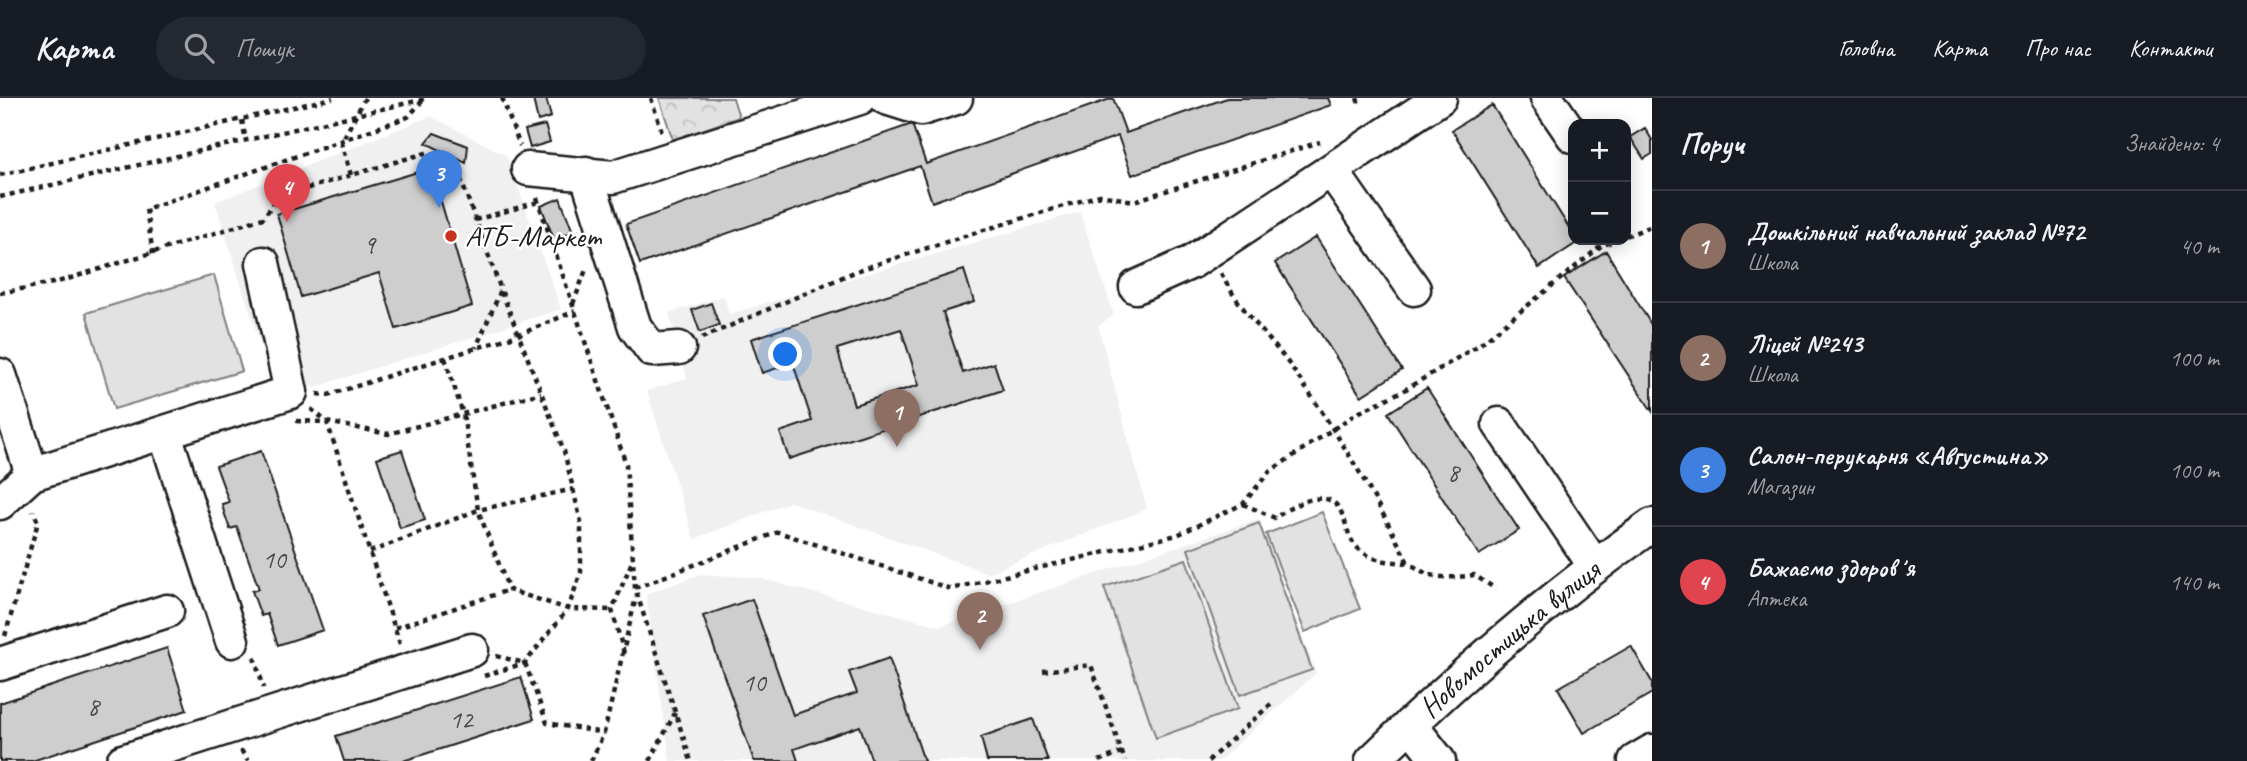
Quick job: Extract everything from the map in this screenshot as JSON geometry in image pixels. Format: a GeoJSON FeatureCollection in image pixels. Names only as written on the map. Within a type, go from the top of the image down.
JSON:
{"type":"FeatureCollection","features":[{"type":"Feature","properties":{"kind":"street"},"geometry":{"type":"LineString","coordinates":[[528,169],[613,177],[860,98]]}},
{"type":"Feature","properties":{"kind":"street"},"geometry":{"type":"LineString","coordinates":[[886,98],[921,108],[956,98]]}},
{"type":"Feature","properties":{"kind":"street"},"geometry":{"type":"LineString","coordinates":[[1136,287],[1192,262],[1332,172],[1440,98]]}},
{"type":"Feature","properties":{"kind":"street"},"geometry":{"type":"LineString","coordinates":[[1547,98],[1568,129]]}},
{"type":"Feature","properties":{"kind":"street"},"geometry":{"type":"LineString","coordinates":[[1332,172],[1414,289]]}},
{"type":"Feature","properties":{"kind":"street"},"geometry":{"type":"LineString","coordinates":[[586,173],[635,327],[652,350],[679,348]]}},
{"type":"Feature","properties":{"kind":"street"},"geometry":{"type":"LineString","coordinates":[[0,375],[17,487],[291,392],[263,263]]}},
{"type":"Feature","properties":{"kind":"street"},"geometry":{"type":"LineString","coordinates":[[1499,424],[1594,565]]}},
{"type":"Feature","properties":{"kind":"street"},"geometry":{"type":"LineString","coordinates":[[165,434],[232,641]]}},
{"type":"Feature","properties":{"kind":"street","name":"Новомостицька вулиця"},"geometry":{"type":"LineString","coordinates":[[1372,761],[1410,724],[1594,565],[1652,525]]}},
{"type":"Feature","properties":{"kind":"street"},"geometry":{"type":"LineString","coordinates":[[6,662],[167,611]]}},
{"type":"Feature","properties":{"kind":"street"},"geometry":{"type":"LineString","coordinates":[[130,760],[472,650]]}},
{"type":"Feature","properties":{"kind":"street"},"geometry":{"type":"LineString","coordinates":[[1410,724],[1439,761]]}},
{"type":"Feature","properties":{"kind":"street"},"geometry":{"type":"LineString","coordinates":[[1635,761],[1652,751]]}},
{"type":"Feature","properties":{"kind":"path"},"geometry":{"type":"LineString","coordinates":[[0,175],[333,98]]}},
{"type":"Feature","properties":{"kind":"path"},"geometry":{"type":"LineString","coordinates":[[351,175],[341,142],[365,98]]}},
{"type":"Feature","properties":{"kind":"path"},"geometry":{"type":"LineString","coordinates":[[0,197],[355,117],[425,98]]}},
{"type":"Feature","properties":{"kind":"path"},"geometry":{"type":"LineString","coordinates":[[153,254],[146,208],[408,117],[425,98]]}},
{"type":"Feature","properties":{"kind":"path"},"geometry":{"type":"LineString","coordinates":[[502,98],[626,464],[635,555],[635,588],[691,761]]}},
{"type":"Feature","properties":{"kind":"path"},"geometry":{"type":"LineString","coordinates":[[651,98],[670,159]]}},
{"type":"Feature","properties":{"kind":"path"},"geometry":{"type":"LineString","coordinates":[[1357,98],[1360,107]]}},
{"type":"Feature","properties":{"kind":"path"},"geometry":{"type":"LineString","coordinates":[[242,120],[246,141]]}},
{"type":"Feature","properties":{"kind":"path"},"geometry":{"type":"LineString","coordinates":[[679,348],[859,270],[974,233],[1100,195],[1134,201],[1324,141]]}},
{"type":"Feature","properties":{"kind":"path"},"geometry":{"type":"LineString","coordinates":[[0,293],[58,282],[263,218],[278,197],[429,152],[457,169],[564,451],[581,522],[581,572],[568,609]]}},
{"type":"Feature","properties":{"kind":"path"},"geometry":{"type":"LineString","coordinates":[[475,220],[538,202]]}},
{"type":"Feature","properties":{"kind":"path"},"geometry":{"type":"LineString","coordinates":[[1631,234],[1652,226]]}},
{"type":"Feature","properties":{"kind":"path"},"geometry":{"type":"LineString","coordinates":[[635,588],[778,532],[951,589],[1177,535],[1243,504],[1269,472],[1354,415],[1406,389],[1479,345],[1604,245]]}},
{"type":"Feature","properties":{"kind":"path"},"geometry":{"type":"LineString","coordinates":[[1216,264],[1246,313],[1286,361],[1335,430],[1408,563]]}},
{"type":"Feature","properties":{"kind":"path"},"geometry":{"type":"LineString","coordinates":[[476,348],[501,290]]}},
{"type":"Feature","properties":{"kind":"path"},"geometry":{"type":"LineString","coordinates":[[291,392],[328,395],[518,335],[575,311]]}},
{"type":"Feature","properties":{"kind":"path"},"geometry":{"type":"LineString","coordinates":[[445,358],[463,414],[478,510],[509,590]]}},
{"type":"Feature","properties":{"kind":"path"},"geometry":{"type":"LineString","coordinates":[[291,392],[327,422],[388,434],[541,393]]}},
{"type":"Feature","properties":{"kind":"path"},"geometry":{"type":"LineString","coordinates":[[327,422],[409,671]]}},
{"type":"Feature","properties":{"kind":"path"},"geometry":{"type":"LineString","coordinates":[[6,662],[5,635],[38,522],[17,487]]}},
{"type":"Feature","properties":{"kind":"path"},"geometry":{"type":"LineString","coordinates":[[370,552],[478,510],[575,489]]}},
{"type":"Feature","properties":{"kind":"path"},"geometry":{"type":"LineString","coordinates":[[1243,504],[1275,518],[1287,509],[1314,498],[1330,501],[1341,510],[1345,530],[1358,549],[1390,564],[1408,563],[1430,575],[1455,578],[1474,575],[1496,589]]}},
{"type":"Feature","properties":{"kind":"path"},"geometry":{"type":"LineString","coordinates":[[624,655],[612,610],[635,555]]}},
{"type":"Feature","properties":{"kind":"path"},"geometry":{"type":"LineString","coordinates":[[395,628],[509,590],[568,609],[612,610]]}},
{"type":"Feature","properties":{"kind":"path"},"geometry":{"type":"LineString","coordinates":[[591,761],[604,733],[637,594]]}},
{"type":"Feature","properties":{"kind":"path"},"geometry":{"type":"LineString","coordinates":[[472,650],[525,663],[547,723],[604,733]]}},
{"type":"Feature","properties":{"kind":"path"},"geometry":{"type":"LineString","coordinates":[[1043,671],[1091,665],[1125,761]]}},
{"type":"Feature","properties":{"kind":"path"},"geometry":{"type":"LineString","coordinates":[[1208,761],[1271,704]]}},
{"type":"Feature","properties":{"kind":"path"},"geometry":{"type":"LineString","coordinates":[[650,761],[674,713]]}},
{"type":"Feature","properties":{"kind":"path"},"geometry":{"type":"LineString","coordinates":[[244,752],[248,761]]}},
{"type":"Feature","properties":{"kind":"path"},"geometry":{"type":"LineString","coordinates":[[1099,761],[1122,752]]}},
{"type":"Feature","properties":{"kind":"shaded area"},"geometry":{"type":"Polygon","coordinates":[[[431,116],[507,156],[561,309],[315,387],[272,381],[215,202],[431,116]]]}},
{"type":"Feature","properties":{"kind":"shaded area"},"geometry":{"type":"Polygon","coordinates":[[[1080,212],[1114,315],[1098,326],[1147,509],[988,573],[790,502],[694,539],[647,391],[687,378],[669,313],[724,296],[729,314],[1080,212]]]}},
{"type":"Feature","properties":{"kind":"shaded area"},"geometry":{"type":"Polygon","coordinates":[[[1259,519],[1316,673],[1219,761],[670,761],[646,594],[701,574],[758,578],[940,626],[1259,519]]]}},
{"type":"Feature","properties":{"kind":"green space"},"geometry":{"type":"Polygon","coordinates":[[[659,98],[733,98],[739,117],[673,140],[659,98]]]}},
{"type":"Feature","properties":{"kind":"green space"},"geometry":{"type":"Polygon","coordinates":[[[214,275],[242,371],[114,409],[86,313],[214,275]]]}},
{"type":"Feature","properties":{"kind":"green space"},"geometry":{"type":"Polygon","coordinates":[[[1322,512],[1360,609],[1305,632],[1266,534],[1322,512]]]}},
{"type":"Feature","properties":{"kind":"green space"},"geometry":{"type":"Polygon","coordinates":[[[1259,523],[1312,670],[1240,695],[1188,549],[1259,523]]]}},
{"type":"Feature","properties":{"kind":"green space"},"geometry":{"type":"Polygon","coordinates":[[[1186,559],[1238,709],[1156,738],[1104,587],[1186,559]]]}},
{"type":"Feature","properties":{"kind":"building"},"geometry":{"type":"Polygon","coordinates":[[[546,98],[551,117],[538,121],[533,99],[546,98]]]}},
{"type":"Feature","properties":{"kind":"building"},"geometry":{"type":"Polygon","coordinates":[[[1113,98],[1126,133],[1227,98],[1328,98],[1331,105],[1132,175],[1118,136],[932,202],[920,166],[640,264],[626,224],[912,124],[926,164],[1113,98]]]}},
{"type":"Feature","properties":{"kind":"building"},"geometry":{"type":"Polygon","coordinates":[[[1492,105],[1568,226],[1568,245],[1574,245],[1539,268],[1452,130],[1492,105]]]}},
{"type":"Feature","properties":{"kind":"building"},"geometry":{"type":"Polygon","coordinates":[[[545,125],[550,142],[530,148],[525,130],[545,125]]]}},
{"type":"Feature","properties":{"kind":"building"},"geometry":{"type":"Polygon","coordinates":[[[1645,128],[1652,140],[1652,154],[1644,159],[1631,136],[1645,128]]]}},
{"type":"Feature","properties":{"kind":"building"},"geometry":{"type":"Polygon","coordinates":[[[434,133],[468,146],[466,163],[426,143],[434,133]]]}},
{"type":"Feature","properties":{"kind":"building"},"geometry":{"type":"Polygon","coordinates":[[[431,168],[472,306],[396,329],[379,273],[301,297],[277,214],[431,168]]]}},
{"type":"Feature","properties":{"kind":"building"},"geometry":{"type":"Polygon","coordinates":[[[560,198],[573,232],[554,239],[541,206],[560,198]]]}},
{"type":"Feature","properties":{"kind":"building"},"geometry":{"type":"Polygon","coordinates":[[[1316,237],[1402,370],[1361,396],[1275,263],[1316,237]]]}},
{"type":"Feature","properties":{"kind":"building"},"geometry":{"type":"Polygon","coordinates":[[[1606,251],[1652,326],[1652,411],[1564,278],[1606,251]]]}},
{"type":"Feature","properties":{"kind":"building"},"geometry":{"type":"Polygon","coordinates":[[[964,270],[974,302],[943,312],[963,373],[994,363],[1003,390],[789,459],[780,432],[812,421],[793,363],[762,373],[751,339],[964,270]],[[901,329],[837,349],[854,405],[919,385],[901,329]]]}},
{"type":"Feature","properties":{"kind":"building"},"geometry":{"type":"Polygon","coordinates":[[[711,303],[719,325],[700,332],[692,310],[711,303]]]}},
{"type":"Feature","properties":{"kind":"building"},"geometry":{"type":"Polygon","coordinates":[[[1427,388],[1519,530],[1479,555],[1388,413],[1427,388]]]}},
{"type":"Feature","properties":{"kind":"building"},"geometry":{"type":"Polygon","coordinates":[[[402,450],[425,520],[400,528],[377,458],[402,450]]]}},
{"type":"Feature","properties":{"kind":"building"},"geometry":{"type":"Polygon","coordinates":[[[261,451],[323,630],[278,645],[267,614],[261,616],[252,591],[259,589],[237,527],[230,529],[224,512],[222,504],[229,502],[216,466],[261,451]]]}},
{"type":"Feature","properties":{"kind":"building"},"geometry":{"type":"Polygon","coordinates":[[[752,599],[793,715],[857,693],[849,672],[889,658],[924,761],[872,761],[860,726],[794,749],[798,761],[754,761],[703,616],[752,599]]]}},
{"type":"Feature","properties":{"kind":"building"},"geometry":{"type":"Polygon","coordinates":[[[1631,646],[1652,682],[1652,693],[1584,733],[1558,688],[1631,646]]]}},
{"type":"Feature","properties":{"kind":"building"},"geometry":{"type":"Polygon","coordinates":[[[167,648],[187,710],[32,761],[0,761],[0,703],[167,648]]]}},
{"type":"Feature","properties":{"kind":"building"},"geometry":{"type":"Polygon","coordinates":[[[521,677],[534,719],[403,761],[344,761],[336,736],[521,677]]]}},
{"type":"Feature","properties":{"kind":"building"},"geometry":{"type":"Polygon","coordinates":[[[1033,719],[1048,761],[987,761],[981,737],[1033,719]]]}},
{"type":"Feature","properties":{"kind":"place","name":"Салон-перукарня «Августина»"},"geometry":{"type":"Point","coordinates":[439,208]}},
{"type":"Feature","properties":{"kind":"place","name":"Бажаємо здоровʼя"},"geometry":{"type":"Point","coordinates":[287,222]}},
{"type":"Feature","properties":{"kind":"place","name":"АТБ-Маркет"},"geometry":{"type":"Point","coordinates":[451,236]}},
{"type":"Feature","properties":{"kind":"place","name":"Дошкільний навчальний заклад №72"},"geometry":{"type":"Point","coordinates":[897,447]}},
{"type":"Feature","properties":{"kind":"place","name":"Ліцей №243"},"geometry":{"type":"Point","coordinates":[980,650]}}]}
